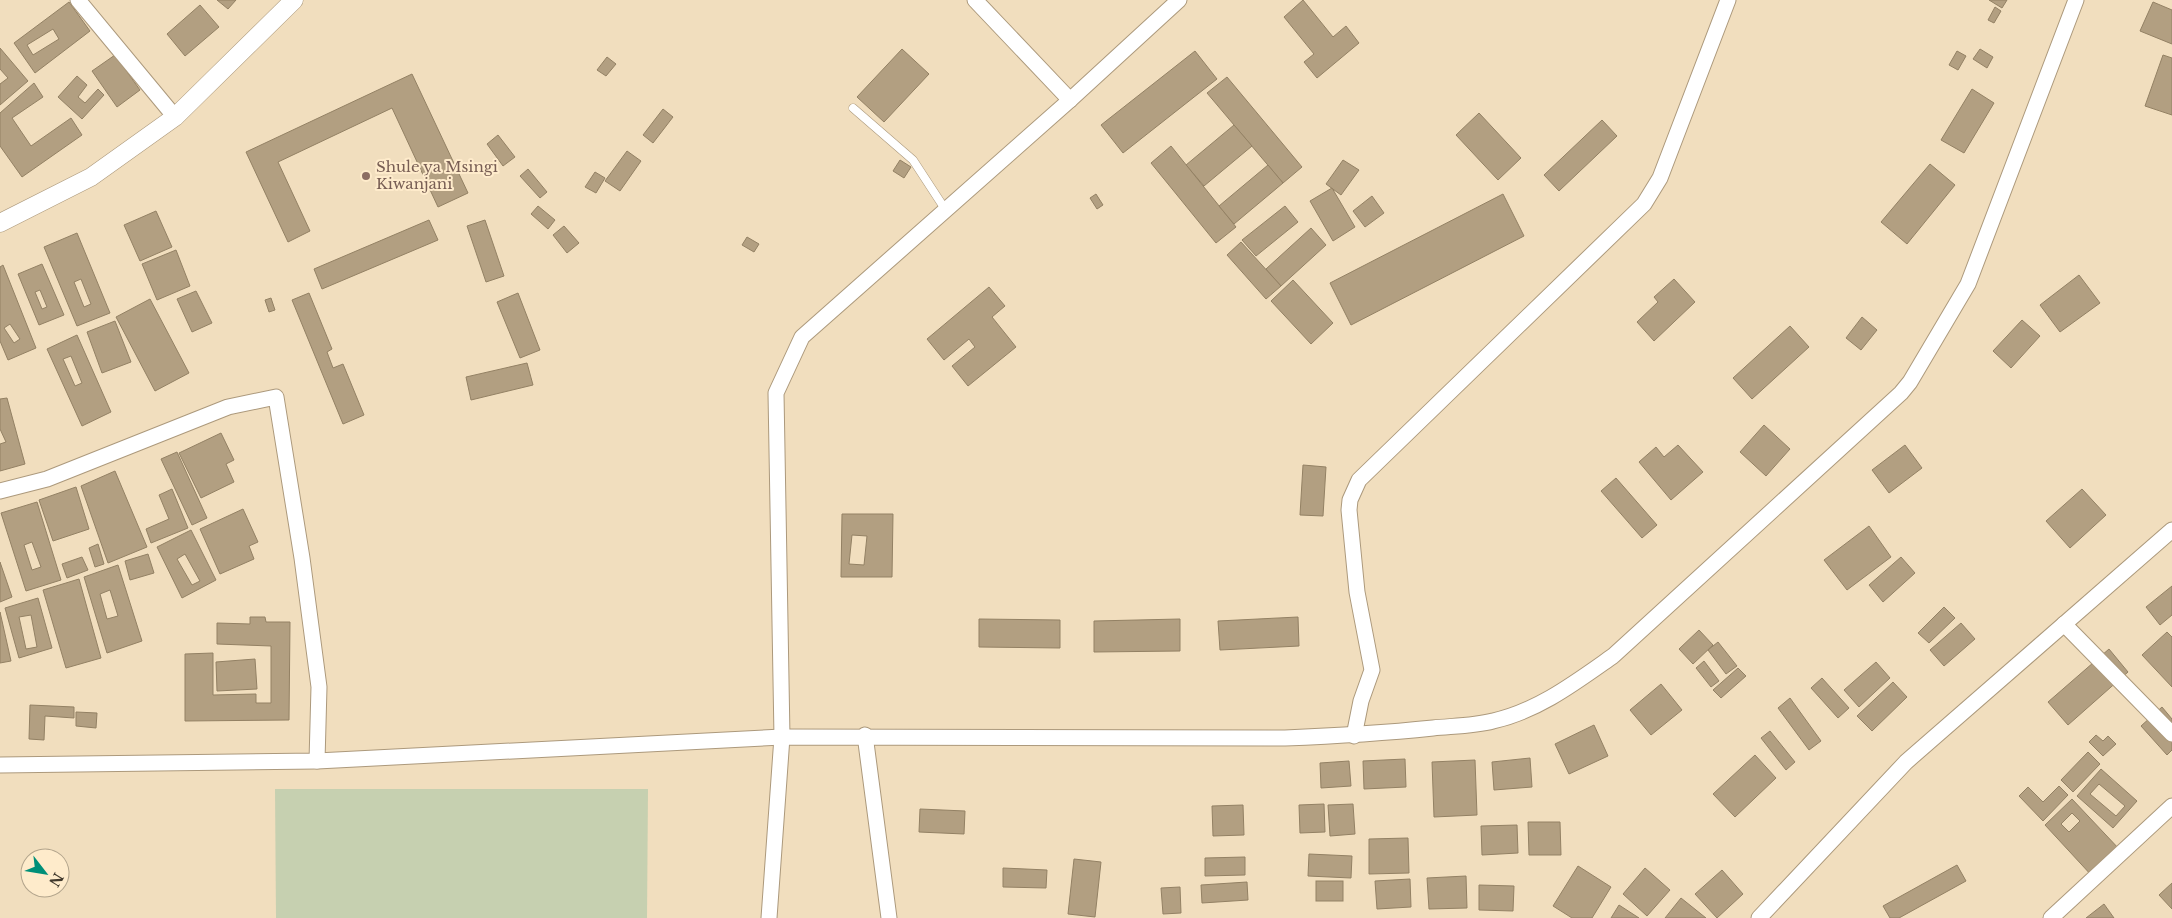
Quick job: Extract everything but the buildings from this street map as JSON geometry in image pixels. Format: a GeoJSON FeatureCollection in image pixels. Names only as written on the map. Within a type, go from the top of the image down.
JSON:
{"type":"FeatureCollection","features":[{"type":"Feature","properties":{"kind":"street"},"geometry":{"type":"LineString","coordinates":[[78,0],[175,117]]}},
{"type":"Feature","properties":{"kind":"street"},"geometry":{"type":"LineString","coordinates":[[0,223],[91,177],[175,117],[294,0]]}},
{"type":"Feature","properties":{"kind":"street"},"geometry":{"type":"LineString","coordinates":[[975,0],[1070,100]]}},
{"type":"Feature","properties":{"kind":"street"},"geometry":{"type":"LineString","coordinates":[[768,918],[782,737],[776,393],[802,337],[1070,100],[1179,0]]}},
{"type":"Feature","properties":{"kind":"street"},"geometry":{"type":"LineString","coordinates":[[1354,736],[1361,701],[1372,670],[1357,592],[1349,510],[1359,480],[1644,204],[1660,178],[1728,0]]}},
{"type":"Feature","properties":{"kind":"street"},"geometry":{"type":"LineString","coordinates":[[0,765],[316,761],[782,737],[865,735],[1285,738],[1354,736],[1494,721],[1536,705],[1581,679],[1612,656],[1901,393],[1916,372],[1968,284],[2076,0]]}},
{"type":"Feature","properties":{"kind":"street"},"geometry":{"type":"LineString","coordinates":[[0,491],[47,479],[228,407],[276,397],[302,558],[319,687],[316,761]]}},
{"type":"Feature","properties":{"kind":"street"},"geometry":{"type":"LineString","coordinates":[[1759,918],[1906,762],[2172,530]]}},
{"type":"Feature","properties":{"kind":"street"},"geometry":{"type":"LineString","coordinates":[[2064,624],[2172,734]]}},
{"type":"Feature","properties":{"kind":"street"},"geometry":{"type":"LineString","coordinates":[[865,735],[889,918]]}},
{"type":"Feature","properties":{"kind":"street"},"geometry":{"type":"LineString","coordinates":[[2051,918],[2172,806]]}},
{"type":"Feature","properties":{"kind":"lane"},"geometry":{"type":"LineString","coordinates":[[853,108],[913,160],[946,209]]}},
{"type":"Feature","properties":{"kind":"green space"},"geometry":{"type":"Polygon","coordinates":[[[275,789],[648,789],[647,918],[276,918],[275,789]]]}},
{"type":"Feature","properties":{"kind":"place","name":"Shule ya Msingi Kiwanjani"},"geometry":{"type":"Point","coordinates":[366,176]}}]}
